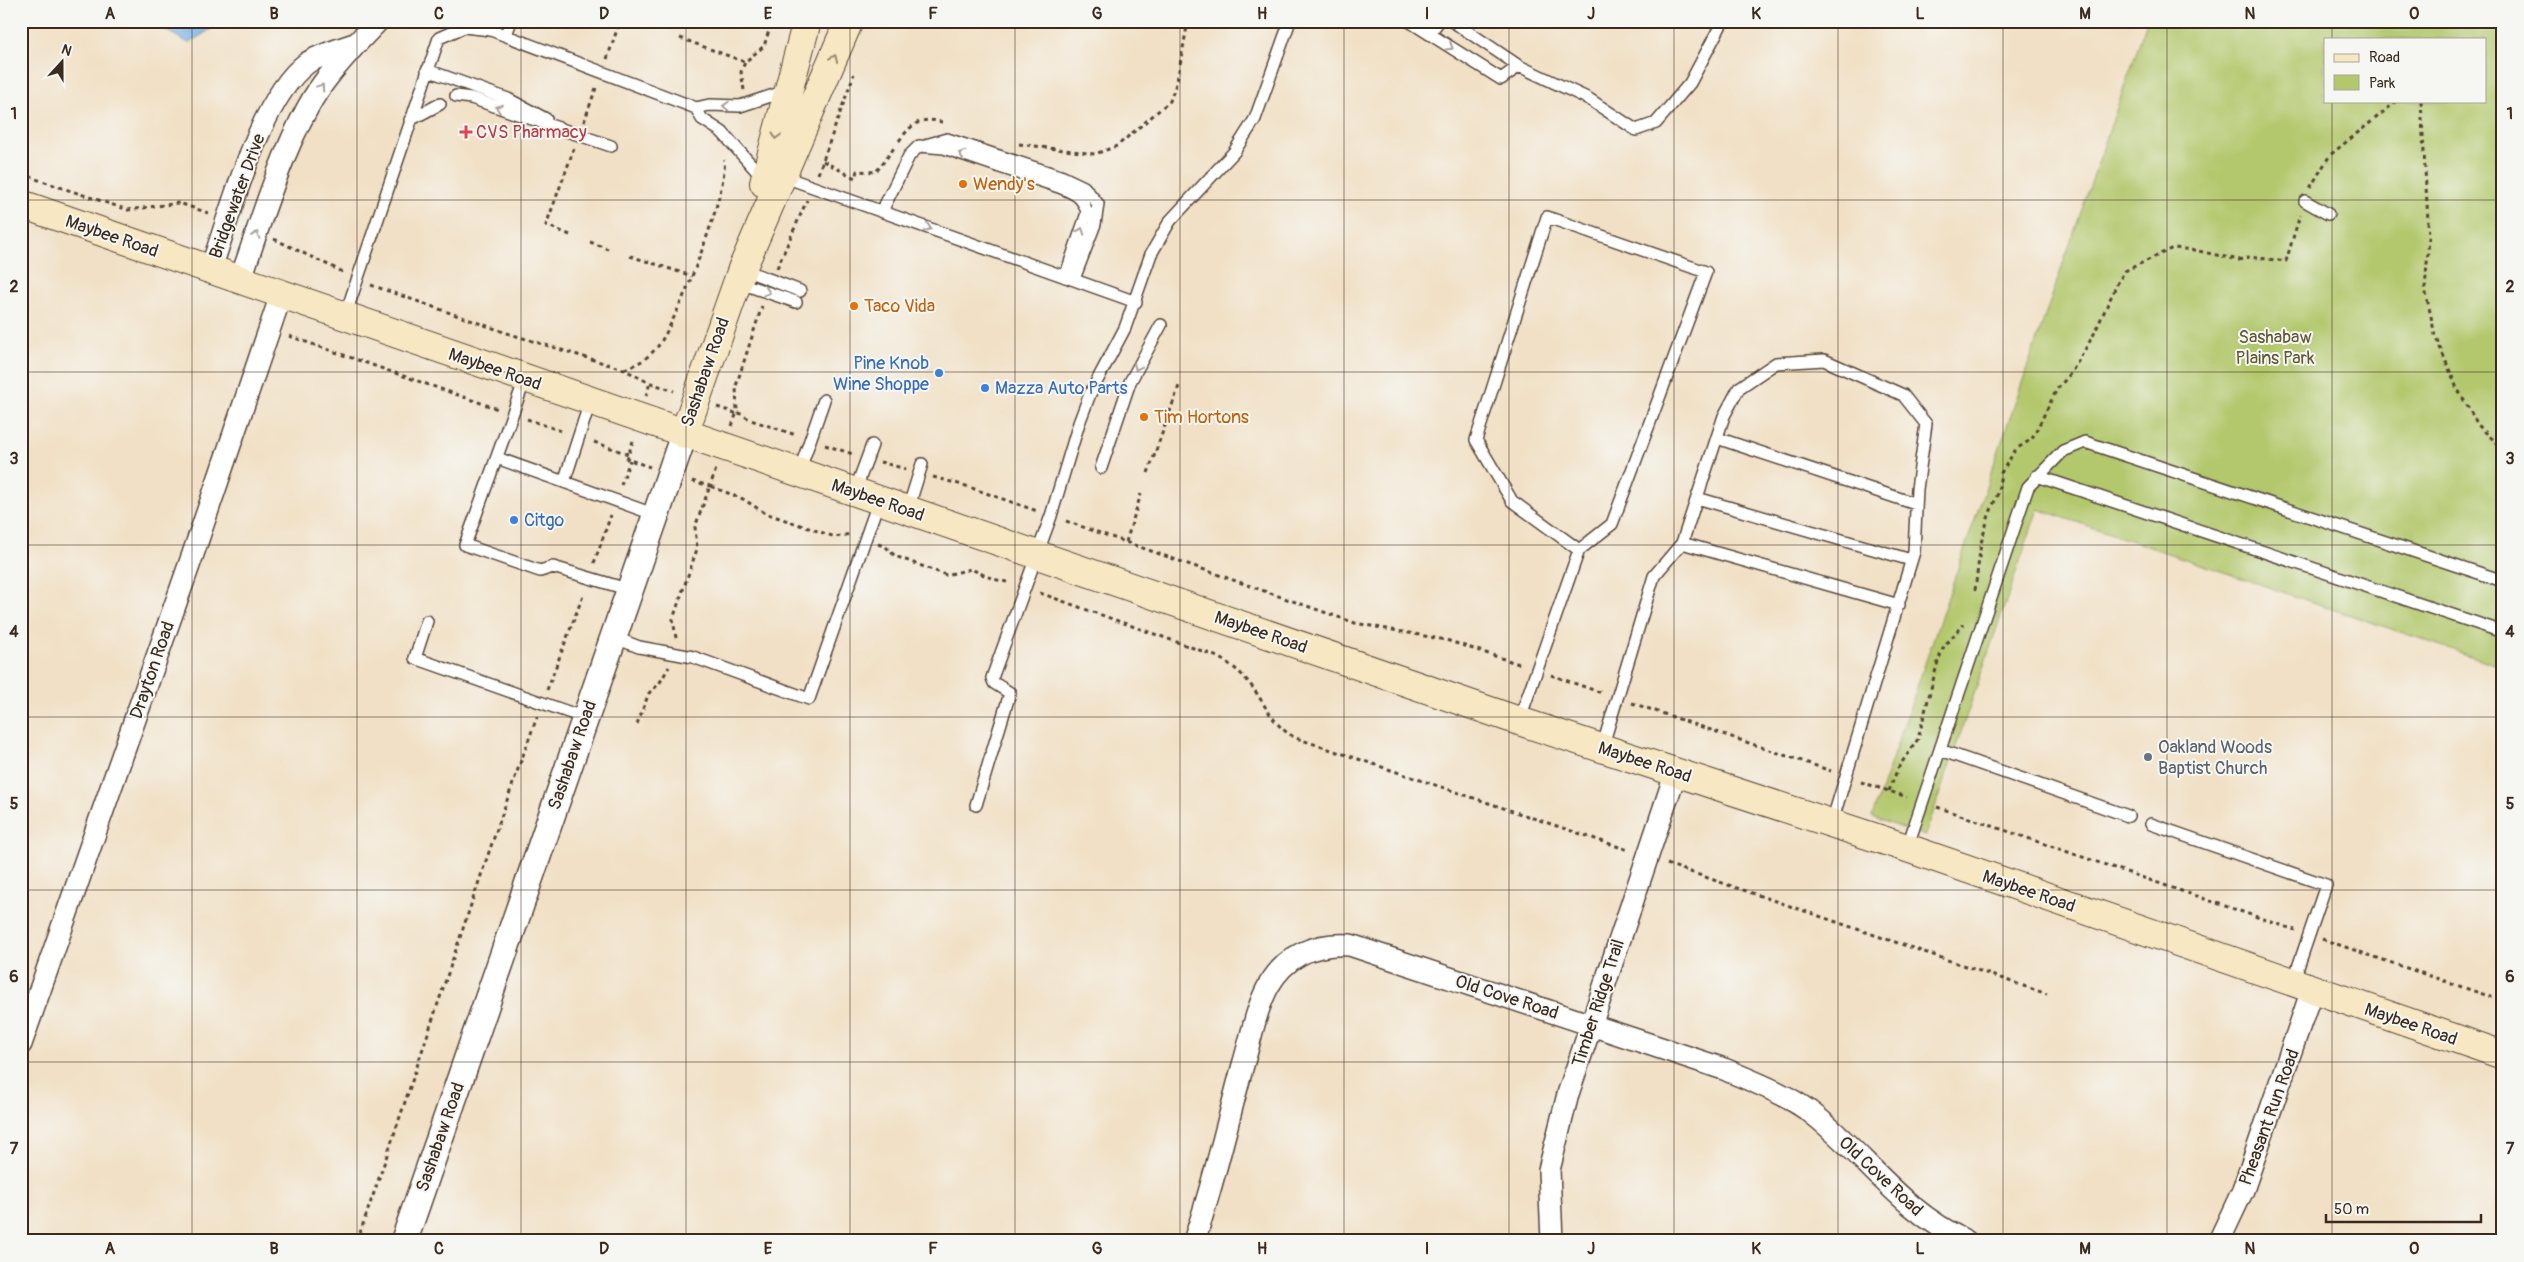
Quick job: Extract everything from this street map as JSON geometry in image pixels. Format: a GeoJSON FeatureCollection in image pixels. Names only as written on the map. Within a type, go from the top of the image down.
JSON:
{"type":"FeatureCollection","features":[{"type":"Feature","properties":{"kind":"main road","name":"Sashabaw Road"},"geometry":{"type":"LineString","coordinates":[[773,178],[788,90],[806,21]]}},
{"type":"Feature","properties":{"kind":"main road","name":"Sashabaw Road"},"geometry":{"type":"LineString","coordinates":[[684,434],[773,178],[849,21]]}},
{"type":"Feature","properties":{"kind":"main road","name":"Maybee Road"},"geometry":{"type":"LineString","coordinates":[[21,204],[525,380],[799,472],[1519,721],[1832,822],[2302,987],[2503,1055]]}},
{"type":"Feature","properties":{"kind":"street","name":"Bridgewater Drive"},"geometry":{"type":"LineString","coordinates":[[240,281],[295,134],[318,91],[356,43],[378,21]]}},
{"type":"Feature","properties":{"kind":"street","name":"Bridgewater Drive"},"geometry":{"type":"LineString","coordinates":[[210,270],[264,121],[278,94],[292,77],[309,62],[356,43]]}},
{"type":"Feature","properties":{"kind":"street","name":"Bridgewater Drive"},"geometry":{"type":"LineString","coordinates":[[264,121],[295,134]]}},
{"type":"Feature","properties":{"kind":"street","name":"Drayton Road"},"geometry":{"type":"LineString","coordinates":[[21,1044],[280,295]]}},
{"type":"Feature","properties":{"kind":"street","name":"Sashabaw Road"},"geometry":{"type":"LineString","coordinates":[[404,1241],[684,434]]}},
{"type":"Feature","properties":{"kind":"street","name":"Timber Ridge Trail"},"geometry":{"type":"LineString","coordinates":[[1552,1241],[1549,1170],[1568,1094],[1676,772]]}},
{"type":"Feature","properties":{"kind":"street","name":"Old Cove Road"},"geometry":{"type":"LineString","coordinates":[[1194,1241],[1255,1024],[1269,984],[1284,967],[1307,950],[1329,944],[1350,945],[1724,1069],[1770,1089],[1808,1110],[1910,1206],[1946,1232],[1966,1241]]}},
{"type":"Feature","properties":{"kind":"street","name":"Pheasant Run Road"},"geometry":{"type":"LineString","coordinates":[[2225,1239],[2243,1190],[2302,987]]}},
{"type":"Feature","properties":{"kind":"lane"},"geometry":{"type":"LineString","coordinates":[[506,35],[511,21]]}},
{"type":"Feature","properties":{"kind":"lane"},"geometry":{"type":"LineString","coordinates":[[976,806],[1010,693],[994,683],[992,678],[1010,624],[1051,516],[1090,394],[1114,351],[1136,302],[1151,254],[1170,221],[1234,152],[1254,119],[1290,21]]}},
{"type":"Feature","properties":{"kind":"lane"},"geometry":{"type":"LineString","coordinates":[[1409,21],[1501,79],[1519,66]]}},
{"type":"Feature","properties":{"kind":"lane"},"geometry":{"type":"LineString","coordinates":[[1429,34],[1439,21]]}},
{"type":"Feature","properties":{"kind":"lane"},"geometry":{"type":"LineString","coordinates":[[1452,21],[1519,66],[1589,100],[1636,130],[1656,123],[1690,83],[1723,21]]}},
{"type":"Feature","properties":{"kind":"lane"},"geometry":{"type":"LineString","coordinates":[[344,317],[439,38],[466,24],[506,35],[696,108],[709,105],[740,106],[788,90]]}},
{"type":"Feature","properties":{"kind":"lane"},"geometry":{"type":"LineString","coordinates":[[427,70],[508,99],[562,129]]}},
{"type":"Feature","properties":{"kind":"lane"},"geometry":{"type":"LineString","coordinates":[[456,96],[471,98],[611,146]]}},
{"type":"Feature","properties":{"kind":"lane"},"geometry":{"type":"LineString","coordinates":[[410,120],[440,104]]}},
{"type":"Feature","properties":{"kind":"lane"},"geometry":{"type":"LineString","coordinates":[[696,108],[702,119],[729,139],[773,178],[813,187],[1136,302]]}},
{"type":"Feature","properties":{"kind":"lane"},"geometry":{"type":"LineString","coordinates":[[882,212],[908,156],[919,146],[944,148],[1077,194],[1085,203],[1087,213],[1069,278]]}},
{"type":"Feature","properties":{"kind":"lane"},"geometry":{"type":"LineString","coordinates":[[2305,201],[2328,214]]}},
{"type":"Feature","properties":{"kind":"lane"},"geometry":{"type":"LineString","coordinates":[[1519,721],[1579,550],[1612,524],[1706,272],[1547,217],[1476,440],[1512,501],[1579,550]]}},
{"type":"Feature","properties":{"kind":"lane"},"geometry":{"type":"LineString","coordinates":[[739,276],[798,296]]}},
{"type":"Feature","properties":{"kind":"lane"},"geometry":{"type":"LineString","coordinates":[[1101,468],[1130,382],[1161,325]]}},
{"type":"Feature","properties":{"kind":"lane"},"geometry":{"type":"LineString","coordinates":[[1602,748],[1654,576],[1682,543],[1724,416],[1739,388],[1776,363],[1824,360],[1903,395],[1926,424],[1916,504],[1912,560],[1832,822]]}},
{"type":"Feature","properties":{"kind":"lane"},"geometry":{"type":"LineString","coordinates":[[525,380],[465,545],[540,571],[552,567],[630,590]]}},
{"type":"Feature","properties":{"kind":"lane"},"geometry":{"type":"LineString","coordinates":[[799,472],[824,400]]}},
{"type":"Feature","properties":{"kind":"lane"},"geometry":{"type":"LineString","coordinates":[[564,482],[590,402]]}},
{"type":"Feature","properties":{"kind":"lane"},"geometry":{"type":"LineString","coordinates":[[1717,438],[1916,504]]}},
{"type":"Feature","properties":{"kind":"lane"},"geometry":{"type":"LineString","coordinates":[[1907,848],[2028,488],[2037,476],[2063,451],[2085,442],[2503,581]]}},
{"type":"Feature","properties":{"kind":"lane"},"geometry":{"type":"LineString","coordinates":[[613,637],[638,647],[693,657],[809,699],[865,540],[872,446]]}},
{"type":"Feature","properties":{"kind":"lane"},"geometry":{"type":"LineString","coordinates":[[497,458],[656,515]]}},
{"type":"Feature","properties":{"kind":"lane"},"geometry":{"type":"LineString","coordinates":[[908,510],[922,464]]}},
{"type":"Feature","properties":{"kind":"lane"},"geometry":{"type":"LineString","coordinates":[[2037,476],[2503,632]]}},
{"type":"Feature","properties":{"kind":"lane"},"geometry":{"type":"LineString","coordinates":[[1697,498],[1912,560]]}},
{"type":"Feature","properties":{"kind":"lane"},"geometry":{"type":"LineString","coordinates":[[1682,543],[1899,605]]}},
{"type":"Feature","properties":{"kind":"lane"},"geometry":{"type":"LineString","coordinates":[[427,621],[415,658],[585,718]]}},
{"type":"Feature","properties":{"kind":"lane"},"geometry":{"type":"LineString","coordinates":[[1940,750],[2128,816]]}},
{"type":"Feature","properties":{"kind":"lane"},"geometry":{"type":"LineString","coordinates":[[2151,824],[2326,885],[2309,935],[2302,987]]}},
{"type":"Feature","properties":{"kind":"path"},"geometry":{"type":"LineString","coordinates":[[609,54],[620,21]]}},
{"type":"Feature","properties":{"kind":"path"},"geometry":{"type":"LineString","coordinates":[[740,106],[744,87],[741,72],[745,62],[764,46],[772,21]]}},
{"type":"Feature","properties":{"kind":"path"},"geometry":{"type":"LineString","coordinates":[[1014,142],[1095,154],[1117,146],[1170,101],[1177,81],[1188,21]]}},
{"type":"Feature","properties":{"kind":"path"},"geometry":{"type":"LineString","coordinates":[[680,38],[745,62]]}},
{"type":"Feature","properties":{"kind":"path"},"geometry":{"type":"LineString","coordinates":[[813,187],[855,73]]}},
{"type":"Feature","properties":{"kind":"path"},"geometry":{"type":"LineString","coordinates":[[1974,599],[1981,543],[1988,515],[1998,493],[2001,473],[2016,449],[2032,439],[2058,389],[2071,373],[2093,336],[2118,282],[2126,271],[2173,248],[2194,250],[2239,260],[2248,258],[2286,261],[2305,201],[2314,180],[2330,155],[2396,102]]}},
{"type":"Feature","properties":{"kind":"path"},"geometry":{"type":"LineString","coordinates":[[2421,102],[2429,238],[2425,289],[2435,335],[2456,386],[2478,425],[2503,449]]}},
{"type":"Feature","properties":{"kind":"path"},"geometry":{"type":"LineString","coordinates":[[822,161],[854,178],[857,170],[876,172],[910,126],[930,118],[948,124]]}},
{"type":"Feature","properties":{"kind":"path"},"geometry":{"type":"LineString","coordinates":[[623,369],[635,366],[657,347],[669,330],[692,276],[725,176],[724,155],[729,139]]}},
{"type":"Feature","properties":{"kind":"path"},"geometry":{"type":"LineString","coordinates":[[21,174],[128,210],[179,203],[228,220]]}},
{"type":"Feature","properties":{"kind":"path"},"geometry":{"type":"LineString","coordinates":[[546,226],[570,235]]}},
{"type":"Feature","properties":{"kind":"path"},"geometry":{"type":"LineString","coordinates":[[258,231],[385,291],[438,310],[623,369],[648,382]]}},
{"type":"Feature","properties":{"kind":"path"},"geometry":{"type":"LineString","coordinates":[[590,242],[608,249]]}},
{"type":"Feature","properties":{"kind":"path"},"geometry":{"type":"LineString","coordinates":[[630,256],[692,276]]}},
{"type":"Feature","properties":{"kind":"path"},"geometry":{"type":"LineString","coordinates":[[269,329],[392,373]]}},
{"type":"Feature","properties":{"kind":"path"},"geometry":{"type":"LineString","coordinates":[[1148,473],[1179,386]]}},
{"type":"Feature","properties":{"kind":"path"},"geometry":{"type":"LineString","coordinates":[[700,484],[743,499],[766,513],[836,537],[850,534],[886,547],[895,556],[946,575],[970,569],[993,579],[1025,587],[1213,655],[1226,662],[1249,682],[1282,730],[1296,738],[2047,994]]}},
{"type":"Feature","properties":{"kind":"path"},"geometry":{"type":"LineString","coordinates":[[637,724],[649,693],[668,670],[678,642],[673,620],[697,550],[695,527],[710,486]]}},
{"type":"Feature","properties":{"kind":"path"},"geometry":{"type":"LineString","coordinates":[[966,486],[1355,623],[1446,640],[1537,670],[2503,1001]]}},
{"type":"Feature","properties":{"kind":"path"},"geometry":{"type":"LineString","coordinates":[[1126,542],[1142,494]]}},
{"type":"Feature","properties":{"kind":"path"},"geometry":{"type":"LineString","coordinates":[[1889,791],[1898,768],[1918,739],[1938,661],[1944,646],[1968,620]]}},
{"type":"Feature","properties":{"kind":"path"},"geometry":{"type":"LineString","coordinates":[[357,1241],[400,1120],[507,796],[542,703]]}},
{"type":"Feature","properties":{"kind":"green space","name":"Sashabaw Plains Park"},"geometry":{"type":"Polygon","coordinates":[[[2147,21],[2503,21],[2503,667],[2038,509],[1925,836],[1872,817],[2147,21]]]}},
{"type":"Feature","properties":{"kind":"water"},"geometry":{"type":"Polygon","coordinates":[[[117,21],[224,21],[189,43],[153,25],[117,21]]]}},
{"type":"Feature","properties":{"kind":"place","name":"CVS Pharmacy"},"geometry":{"type":"Point","coordinates":[466,132]}},
{"type":"Feature","properties":{"kind":"place","name":"Wendy's"},"geometry":{"type":"Point","coordinates":[963,184]}},
{"type":"Feature","properties":{"kind":"place","name":"Taco Vida"},"geometry":{"type":"Point","coordinates":[854,306]}},
{"type":"Feature","properties":{"kind":"place","name":"Pine Knob Wine Shoppe"},"geometry":{"type":"Point","coordinates":[939,373]}},
{"type":"Feature","properties":{"kind":"place","name":"Mazza Auto Parts"},"geometry":{"type":"Point","coordinates":[985,388]}},
{"type":"Feature","properties":{"kind":"place","name":"Tim Hortons"},"geometry":{"type":"Point","coordinates":[1144,417]}},
{"type":"Feature","properties":{"kind":"place","name":"Citgo"},"geometry":{"type":"Point","coordinates":[514,520]}},
{"type":"Feature","properties":{"kind":"place","name":"Oakland Woods Baptist Church"},"geometry":{"type":"Point","coordinates":[2148,757]}}]}
